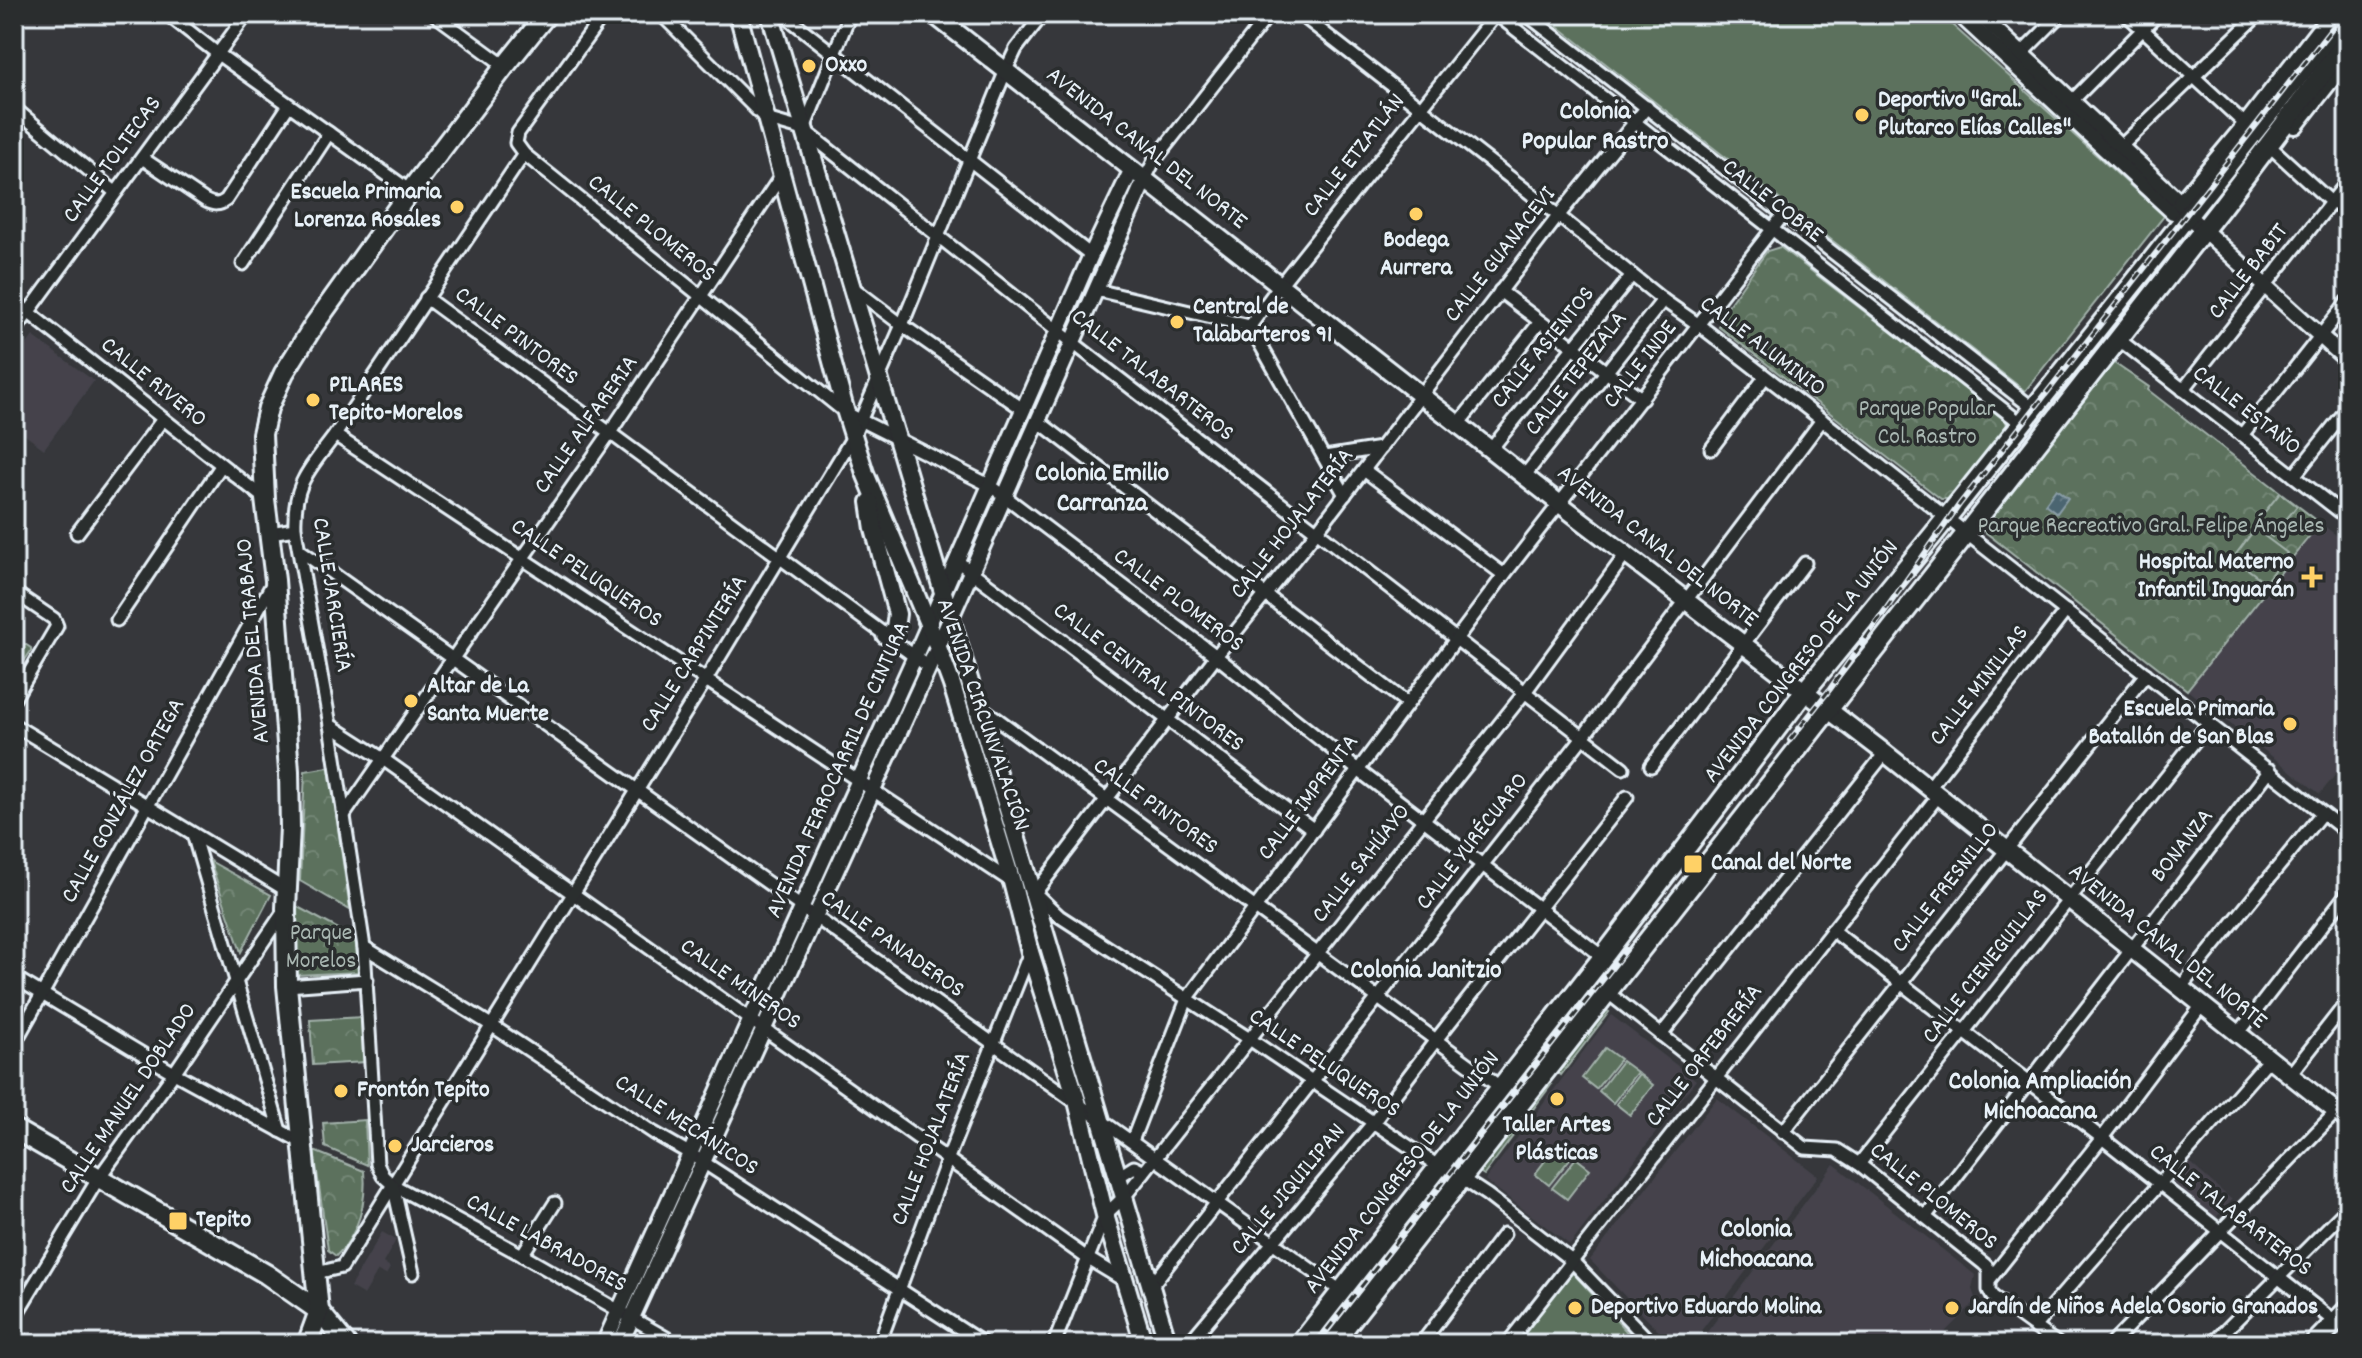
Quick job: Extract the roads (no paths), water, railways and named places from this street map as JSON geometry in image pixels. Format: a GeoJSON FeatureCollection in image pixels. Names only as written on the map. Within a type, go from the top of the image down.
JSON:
{"type":"FeatureCollection","features":[{"type":"Feature","properties":{"kind":"main road","name":"AVENIDA DEL TRABAJO"},"geometry":{"type":"LineString","coordinates":[[319,1311],[287,986],[289,771],[262,434],[273,396],[314,325],[410,191],[547,14]]}},
{"type":"Feature","properties":{"kind":"main road","name":"AVENIDA CIRCUNVALACIÓN"},"geometry":{"type":"LineString","coordinates":[[738,14],[865,473],[929,625],[956,700],[1077,1101],[1105,1215],[1144,1344]]}},
{"type":"Feature","properties":{"kind":"main road","name":"AVENIDA CIRCUNVALACIÓN"},"geometry":{"type":"LineString","coordinates":[[770,14],[1168,1344]]}},
{"type":"Feature","properties":{"kind":"main road","name":"AVENIDA CANAL DEL NORTE"},"geometry":{"type":"LineString","coordinates":[[933,14],[1560,504],[1885,753],[2269,1059],[2344,1115]]}},
{"type":"Feature","properties":{"kind":"main road"},"geometry":{"type":"LineString","coordinates":[[2184,209],[2246,125],[2335,14]]}},
{"type":"Feature","properties":{"kind":"main road","name":"AVENIDA CONGRESO DE LA UNIÓN"},"geometry":{"type":"LineString","coordinates":[[1300,1344],[1603,957],[1805,691],[2028,416],[2184,209],[2348,14]]}},
{"type":"Feature","properties":{"kind":"main road","name":"AVENIDA CONGRESO DE LA UNIÓN"},"geometry":{"type":"LineString","coordinates":[[1332,1344],[1967,534],[2348,40]]}},
{"type":"Feature","properties":{"kind":"main road"},"geometry":{"type":"LineString","coordinates":[[2220,209],[2237,198],[2348,57]]}},
{"type":"Feature","properties":{"kind":"main road"},"geometry":{"type":"LineString","coordinates":[[865,473],[874,529],[897,614],[895,628],[885,635]]}},
{"type":"Feature","properties":{"kind":"main road"},"geometry":{"type":"LineString","coordinates":[[904,565],[919,571],[927,571],[934,566]]}},
{"type":"Feature","properties":{"kind":"main road"},"geometry":{"type":"LineString","coordinates":[[14,1129],[259,1269],[319,1311],[346,1344]]}},
{"type":"Feature","properties":{"kind":"main road"},"geometry":{"type":"LineString","coordinates":[[307,1344],[319,1311]]}},
{"type":"Feature","properties":{"kind":"main road"},"geometry":{"type":"LineString","coordinates":[[2314,1344],[2342,1316]]}},
{"type":"Feature","properties":{"kind":"street"},"geometry":{"type":"LineString","coordinates":[[167,14],[410,191]]}},
{"type":"Feature","properties":{"kind":"street","name":"CALLE TOLTECAS"},"geometry":{"type":"LineString","coordinates":[[14,332],[247,14]]}},
{"type":"Feature","properties":{"kind":"street"},"geometry":{"type":"LineString","coordinates":[[434,14],[505,66]]}},
{"type":"Feature","properties":{"kind":"street","name":"CALLE JARCIERÍA"},"geometry":{"type":"LineString","coordinates":[[413,1273],[393,1185],[383,1176],[377,1164],[364,947],[330,725],[295,529],[294,505],[300,483],[524,154],[516,143],[518,133],[604,14]]}},
{"type":"Feature","properties":{"kind":"street","name":"CALLE TALABARTEROS"},"geometry":{"type":"LineString","coordinates":[[661,14],[766,119],[804,130],[1072,342],[1623,768]]}},
{"type":"Feature","properties":{"kind":"street"},"geometry":{"type":"LineString","coordinates":[[783,14],[1091,255]]}},
{"type":"Feature","properties":{"kind":"street"},"geometry":{"type":"LineString","coordinates":[[804,130],[850,14]]}},
{"type":"Feature","properties":{"kind":"street","name":"CALLE CARPINTERÍA"},"geometry":{"type":"LineString","coordinates":[[316,1273],[342,1267],[779,559],[879,376],[1006,70],[1016,49],[1043,14]]}},
{"type":"Feature","properties":{"kind":"street"},"geometry":{"type":"LineString","coordinates":[[1139,174],[1154,161],[1269,14]]}},
{"type":"Feature","properties":{"kind":"street","name":"CALLE ALUMINIO"},"geometry":{"type":"LineString","coordinates":[[1300,14],[2348,833]]}},
{"type":"Feature","properties":{"kind":"street","name":"CALLE ETZATLÁN"},"geometry":{"type":"LineString","coordinates":[[1250,326],[1496,14]]}},
{"type":"Feature","properties":{"kind":"street","name":"CALLE COBRE"},"geometry":{"type":"LineString","coordinates":[[1496,14],[1772,229],[2028,416]]}},
{"type":"Feature","properties":{"kind":"street","name":"CALLE COBRE"},"geometry":{"type":"LineString","coordinates":[[1526,14],[1784,214],[2028,416]]}},
{"type":"Feature","properties":{"kind":"street"},"geometry":{"type":"LineString","coordinates":[[1959,14],[2115,152]]}},
{"type":"Feature","properties":{"kind":"street"},"geometry":{"type":"LineString","coordinates":[[1979,14],[2072,101],[2115,152],[2173,212],[2184,209],[2203,186],[2335,14]]}},
{"type":"Feature","properties":{"kind":"street"},"geometry":{"type":"LineString","coordinates":[[2021,54],[2061,14]]}},
{"type":"Feature","properties":{"kind":"street"},"geometry":{"type":"LineString","coordinates":[[2126,14],[2246,125]]}},
{"type":"Feature","properties":{"kind":"street"},"geometry":{"type":"LineString","coordinates":[[2072,101],[2158,14]]}},
{"type":"Feature","properties":{"kind":"street"},"geometry":{"type":"LineString","coordinates":[[2115,152],[2259,14]]}},
{"type":"Feature","properties":{"kind":"street"},"geometry":{"type":"LineString","coordinates":[[142,158],[206,201],[222,203],[289,105]]}},
{"type":"Feature","properties":{"kind":"street","name":"CALLE GUANACEVI"},"geometry":{"type":"LineString","coordinates":[[1422,394],[1559,215],[1647,107]]}},
{"type":"Feature","properties":{"kind":"street"},"geometry":{"type":"LineString","coordinates":[[14,108],[115,192]]}},
{"type":"Feature","properties":{"kind":"street"},"geometry":{"type":"LineString","coordinates":[[243,264],[329,133]]}},
{"type":"Feature","properties":{"kind":"street"},"geometry":{"type":"LineString","coordinates":[[2274,150],[2331,202],[2348,210]]}},
{"type":"Feature","properties":{"kind":"street","name":"CALLE PLOMEROS"},"geometry":{"type":"LineString","coordinates":[[524,154],[853,422],[991,486],[1216,656],[1358,770],[1603,957]]}},
{"type":"Feature","properties":{"kind":"street","name":"AVENIDA FERROCARRIL DE CINTURA"},"geometry":{"type":"LineString","coordinates":[[604,1344],[626,1314],[703,1161],[737,1070],[752,1019],[801,907],[991,486],[1091,255],[1139,174]]}},
{"type":"Feature","properties":{"kind":"street","name":"AVENIDA FERROCARRIL DE CINTURA"},"geometry":{"type":"LineString","coordinates":[[620,1344],[626,1314],[689,1153],[764,1028],[1096,290],[1139,174]]}},
{"type":"Feature","properties":{"kind":"street","name":"CALLE ALFARERIA"},"geometry":{"type":"LineString","coordinates":[[344,815],[609,434],[781,176]]}},
{"type":"Feature","properties":{"kind":"street","name":"CALLE BABIT"},"geometry":{"type":"LineString","coordinates":[[2183,390],[2348,181]]}},
{"type":"Feature","properties":{"kind":"street"},"geometry":{"type":"LineString","coordinates":[[2184,209],[2348,361]]}},
{"type":"Feature","properties":{"kind":"street","name":"CALLE INDE"},"geometry":{"type":"LineString","coordinates":[[1560,504],[1784,214]]}},
{"type":"Feature","properties":{"kind":"street","name":"CALLE ASIENTOS"},"geometry":{"type":"LineString","coordinates":[[1491,449],[1632,275]]}},
{"type":"Feature","properties":{"kind":"street"},"geometry":{"type":"LineString","coordinates":[[852,287],[1024,410]]}},
{"type":"Feature","properties":{"kind":"street"},"geometry":{"type":"LineString","coordinates":[[1096,290],[1250,326],[1345,495]]}},
{"type":"Feature","properties":{"kind":"street"},"geometry":{"type":"LineString","coordinates":[[1500,291],[1642,399]]}},
{"type":"Feature","properties":{"kind":"street","name":"CALLE PINTORES"},"geometry":{"type":"LineString","coordinates":[[426,298],[929,667]]}},
{"type":"Feature","properties":{"kind":"street","name":"CALLE TEPEZALA"},"geometry":{"type":"LineString","coordinates":[[1525,475],[1663,300]]}},
{"type":"Feature","properties":{"kind":"street","name":"CALLE RIVERO"},"geometry":{"type":"LineString","coordinates":[[14,301],[265,499]]}},
{"type":"Feature","properties":{"kind":"street"},"geometry":{"type":"LineString","coordinates":[[2242,435],[2348,301]]}},
{"type":"Feature","properties":{"kind":"street"},"geometry":{"type":"LineString","coordinates":[[1459,423],[1540,322]]}},
{"type":"Feature","properties":{"kind":"street","name":"CALLE ESTAÑO"},"geometry":{"type":"LineString","coordinates":[[2117,338],[2347,516]]}},
{"type":"Feature","properties":{"kind":"street"},"geometry":{"type":"LineString","coordinates":[[1711,449],[1765,377]]}},
{"type":"Feature","properties":{"kind":"street","name":"CALLE HOJALATERÍA"},"geometry":{"type":"LineString","coordinates":[[1035,893],[1422,394]]}},
{"type":"Feature","properties":{"kind":"street"},"geometry":{"type":"LineString","coordinates":[[2294,476],[2348,408]]}},
{"type":"Feature","properties":{"kind":"street"},"geometry":{"type":"LineString","coordinates":[[77,533],[163,419]]}},
{"type":"Feature","properties":{"kind":"street","name":"CALLE YURÉCUARO"},"geometry":{"type":"LineString","coordinates":[[1152,1285],[1583,737],[1822,420]]}},
{"type":"Feature","properties":{"kind":"street"},"geometry":{"type":"LineString","coordinates":[[1038,421],[1407,703]]}},
{"type":"Feature","properties":{"kind":"street","name":"CALLE PELUQUEROS"},"geometry":{"type":"LineString","coordinates":[[335,435],[1012,882]]}},
{"type":"Feature","properties":{"kind":"street","name":"CALLE HOJALATERÍA"},"geometry":{"type":"LineString","coordinates":[[1325,457],[1381,448]]}},
{"type":"Feature","properties":{"kind":"street"},"geometry":{"type":"LineString","coordinates":[[117,620],[221,466]]}},
{"type":"Feature","properties":{"kind":"street"},"geometry":{"type":"LineString","coordinates":[[1364,470],[1504,575]]}},
{"type":"Feature","properties":{"kind":"street","name":"CALLE IMPRENTA"},"geometry":{"type":"LineString","coordinates":[[1132,1141],[1187,999],[1407,703],[1560,504]]}},
{"type":"Feature","properties":{"kind":"street"},"geometry":{"type":"LineString","coordinates":[[270,533],[295,529]]}},
{"type":"Feature","properties":{"kind":"street","name":"CALLE PANADEROS"},"geometry":{"type":"LineString","coordinates":[[301,551],[1341,1291]]}},
{"type":"Feature","properties":{"kind":"street","name":"CALLE SAHÚAYO"},"geometry":{"type":"LineString","coordinates":[[1125,1196],[1525,692],[1626,554]]}},
{"type":"Feature","properties":{"kind":"street","name":"CALLE CENTRAL PINTORES"},"geometry":{"type":"LineString","coordinates":[[957,561],[1314,830]]}},
{"type":"Feature","properties":{"kind":"street"},"geometry":{"type":"LineString","coordinates":[[1651,766],[1805,563]]}},
{"type":"Feature","properties":{"kind":"street","name":"CALLE GONZÁLEZ ORTEGA"},"geometry":{"type":"LineString","coordinates":[[14,1044],[275,580]]}},
{"type":"Feature","properties":{"kind":"street"},"geometry":{"type":"LineString","coordinates":[[14,592],[54,619],[57,626],[14,699]]}},
{"type":"Feature","properties":{"kind":"street","name":"CALLE MINILLAS"},"geometry":{"type":"LineString","coordinates":[[1933,792],[2066,611]]}},
{"type":"Feature","properties":{"kind":"street","name":"CALLE FRESNILLO"},"geometry":{"type":"LineString","coordinates":[[1783,1132],[2146,674]]}},
{"type":"Feature","properties":{"kind":"street","name":"CALLE PINTORES"},"geometry":{"type":"LineString","coordinates":[[978,705],[1500,1087]]}},
{"type":"Feature","properties":{"kind":"street","name":"CALLE CIENEGUILLAS"},"geometry":{"type":"LineString","coordinates":[[1859,1164],[2209,723]]}},
{"type":"Feature","properties":{"kind":"street"},"geometry":{"type":"LineString","coordinates":[[14,725],[193,834],[286,899]]}},
{"type":"Feature","properties":{"kind":"street","name":"CALLE MINEROS"},"geometry":{"type":"LineString","coordinates":[[330,725],[383,759],[1087,1258],[1125,1281]]}},
{"type":"Feature","properties":{"kind":"street"},"geometry":{"type":"LineString","coordinates":[[1661,1035],[1885,753]]}},
{"type":"Feature","properties":{"kind":"street","name":"BONANZA"},"geometry":{"type":"LineString","coordinates":[[1925,1217],[2270,770]]}},
{"type":"Feature","properties":{"kind":"street","name":"CALLE ORFEBRERÍA"},"geometry":{"type":"LineString","coordinates":[[1507,1344],[1832,930],[1933,792]]}},
{"type":"Feature","properties":{"kind":"street","name":"CALLE JIQUILIPAN"},"geometry":{"type":"LineString","coordinates":[[1188,1344],[1373,1123],[1627,797]]}},
{"type":"Feature","properties":{"kind":"street"},"geometry":{"type":"LineString","coordinates":[[2180,988],[2322,813]]}},
{"type":"Feature","properties":{"kind":"street"},"geometry":{"type":"LineString","coordinates":[[193,834],[280,1131]]}},
{"type":"Feature","properties":{"kind":"street"},"geometry":{"type":"LineString","coordinates":[[832,842],[846,849]]}},
{"type":"Feature","properties":{"kind":"street"},"geometry":{"type":"LineString","coordinates":[[2238,1034],[2348,892]]}},
{"type":"Feature","properties":{"kind":"street","name":"CALLE PELUQUEROS"},"geometry":{"type":"LineString","coordinates":[[1035,893],[1059,916],[1438,1166],[1487,1195],[1572,1261],[1652,1344]]}},
{"type":"Feature","properties":{"kind":"street","name":"CALLE MANUEL DOBLADO"},"geometry":{"type":"LineString","coordinates":[[14,1318],[98,1179],[237,980],[286,899]]}},
{"type":"Feature","properties":{"kind":"street","name":"CALLE TALABARTEROS"},"geometry":{"type":"LineString","coordinates":[[1832,930],[2278,1276],[2342,1316]]}},
{"type":"Feature","properties":{"kind":"street","name":"CALLE MECÁNICOS"},"geometry":{"type":"LineString","coordinates":[[364,947],[491,1025],[984,1344]]}},
{"type":"Feature","properties":{"kind":"street","name":"CALLE HOJALATERÍA"},"geometry":{"type":"LineString","coordinates":[[879,1344],[992,1043],[1030,952]]}},
{"type":"Feature","properties":{"kind":"street"},"geometry":{"type":"LineString","coordinates":[[14,977],[174,1073],[303,1143]]}},
{"type":"Feature","properties":{"kind":"street"},"geometry":{"type":"LineString","coordinates":[[287,986],[367,980]]}},
{"type":"Feature","properties":{"kind":"street","name":"CALLE PLOMEROS"},"geometry":{"type":"LineString","coordinates":[[1607,992],[1805,1148],[1837,1150],[1859,1164],[1984,1264],[1989,1269],[1992,1296],[2058,1344]]}},
{"type":"Feature","properties":{"kind":"street"},"geometry":{"type":"LineString","coordinates":[[2290,1075],[2348,1001]]}},
{"type":"Feature","properties":{"kind":"street"},"geometry":{"type":"LineString","coordinates":[[1990,1279],[2202,1005]]}},
{"type":"Feature","properties":{"kind":"street"},"geometry":{"type":"LineString","coordinates":[[2034,1327],[2269,1059]]}},
{"type":"Feature","properties":{"kind":"street"},"geometry":{"type":"LineString","coordinates":[[2111,1344],[2220,1231],[2344,1115]]}},
{"type":"Feature","properties":{"kind":"street"},"geometry":{"type":"LineString","coordinates":[[1118,1177],[1134,1167],[1144,1172]]}},
{"type":"Feature","properties":{"kind":"street","name":"CALLE LABRADORES"},"geometry":{"type":"LineString","coordinates":[[393,1185],[677,1344]]}},
{"type":"Feature","properties":{"kind":"street"},"geometry":{"type":"LineString","coordinates":[[1054,1344],[1105,1215],[1125,1196]]}},
{"type":"Feature","properties":{"kind":"street"},"geometry":{"type":"LineString","coordinates":[[522,1255],[555,1203]]}},
{"type":"Feature","properties":{"kind":"street"},"geometry":{"type":"LineString","coordinates":[[2212,1344],[2348,1208]]}},
{"type":"Feature","properties":{"kind":"street"},"geometry":{"type":"LineString","coordinates":[[1421,1344],[1504,1234]]}},
{"type":"Feature","properties":{"kind":"street"},"geometry":{"type":"LineString","coordinates":[[14,1335],[28,1344]]}},
{"type":"Feature","properties":{"kind":"water"},"geometry":{"type":"Polygon","coordinates":[[[2056,489],[2068,498],[2057,513],[2045,504],[2056,489]]]}},
{"type":"Feature","properties":{"kind":"railway"},"geometry":{"type":"LineString","coordinates":[[1790,740],[1830,689],[1959,505],[2343,14]]}},
{"type":"Feature","properties":{"kind":"railway"},"geometry":{"type":"LineString","coordinates":[[1316,1344],[1626,950]]}},
{"type":"Feature","properties":{"kind":"place","name":"Oxxo"},"geometry":{"type":"Point","coordinates":[809,66]}},
{"type":"Feature","properties":{"kind":"place","name":"Deportivo \"Gral. Plutarco Elías Calles\""},"geometry":{"type":"Point","coordinates":[1862,115]}},
{"type":"Feature","properties":{"kind":"place","name":"Escuela Primaria Lorenza Rosales"},"geometry":{"type":"Point","coordinates":[457,207]}},
{"type":"Feature","properties":{"kind":"place","name":"Bodega Aurrera"},"geometry":{"type":"Point","coordinates":[1416,214]}},
{"type":"Feature","properties":{"kind":"place","name":"Central de Talabarteros 91"},"geometry":{"type":"Point","coordinates":[1177,322]}},
{"type":"Feature","properties":{"kind":"place","name":"PILARES Tepito-Morelos"},"geometry":{"type":"Point","coordinates":[313,400]}},
{"type":"Feature","properties":{"kind":"place","name":"Hospital Materno Infantil Inguarán"},"geometry":{"type":"Point","coordinates":[2312,577]}},
{"type":"Feature","properties":{"kind":"place","name":"Altar de La Santa Muerte"},"geometry":{"type":"Point","coordinates":[411,701]}},
{"type":"Feature","properties":{"kind":"place","name":"Escuela Primaria Batallón de San Blas"},"geometry":{"type":"Point","coordinates":[2290,724]}},
{"type":"Feature","properties":{"kind":"place","name":"Canal del Norte"},"geometry":{"type":"Point","coordinates":[1693,864]}},
{"type":"Feature","properties":{"kind":"place","name":"Frontón Tepito"},"geometry":{"type":"Point","coordinates":[341,1091]}},
{"type":"Feature","properties":{"kind":"place","name":"Taller Artes Plásticas"},"geometry":{"type":"Point","coordinates":[1557,1099]}},
{"type":"Feature","properties":{"kind":"place","name":"Jarcieros"},"geometry":{"type":"Point","coordinates":[395,1146]}},
{"type":"Feature","properties":{"kind":"place","name":"Tepito"},"geometry":{"type":"Point","coordinates":[178,1221]}},
{"type":"Feature","properties":{"kind":"place","name":"Deportivo Eduardo Molina"},"geometry":{"type":"Point","coordinates":[1575,1308]}},
{"type":"Feature","properties":{"kind":"place","name":"Jardín de Niños Adela Osorio Granados"},"geometry":{"type":"Point","coordinates":[1952,1308]}},
{"type":"Feature","properties":{"kind":"district","name":"Colonia Popular Rastro"},"geometry":{"type":"Point","coordinates":[1595,127]}},
{"type":"Feature","properties":{"kind":"district","name":"Colonia Emilio Carranza"},"geometry":{"type":"Point","coordinates":[1102,489]}},
{"type":"Feature","properties":{"kind":"district","name":"Colonia Janitzio"},"geometry":{"type":"Point","coordinates":[1426,971]}},
{"type":"Feature","properties":{"kind":"district","name":"Colonia Ampliación Michoacana"},"geometry":{"type":"Point","coordinates":[2040,1097]}},
{"type":"Feature","properties":{"kind":"district","name":"Colonia Michoacana"},"geometry":{"type":"Point","coordinates":[1756,1245]}},
{"type":"Feature","properties":{"kind":"park label","name":"Parque Popular Col. Rastro"},"geometry":{"type":"Point","coordinates":[1927,424]}},
{"type":"Feature","properties":{"kind":"park label","name":"Parque Recreativo Gral. Felipe Ángeles"},"geometry":{"type":"Point","coordinates":[2151,527]}},
{"type":"Feature","properties":{"kind":"park label","name":"Parque Morelos"},"geometry":{"type":"Point","coordinates":[321,948]}}]}
